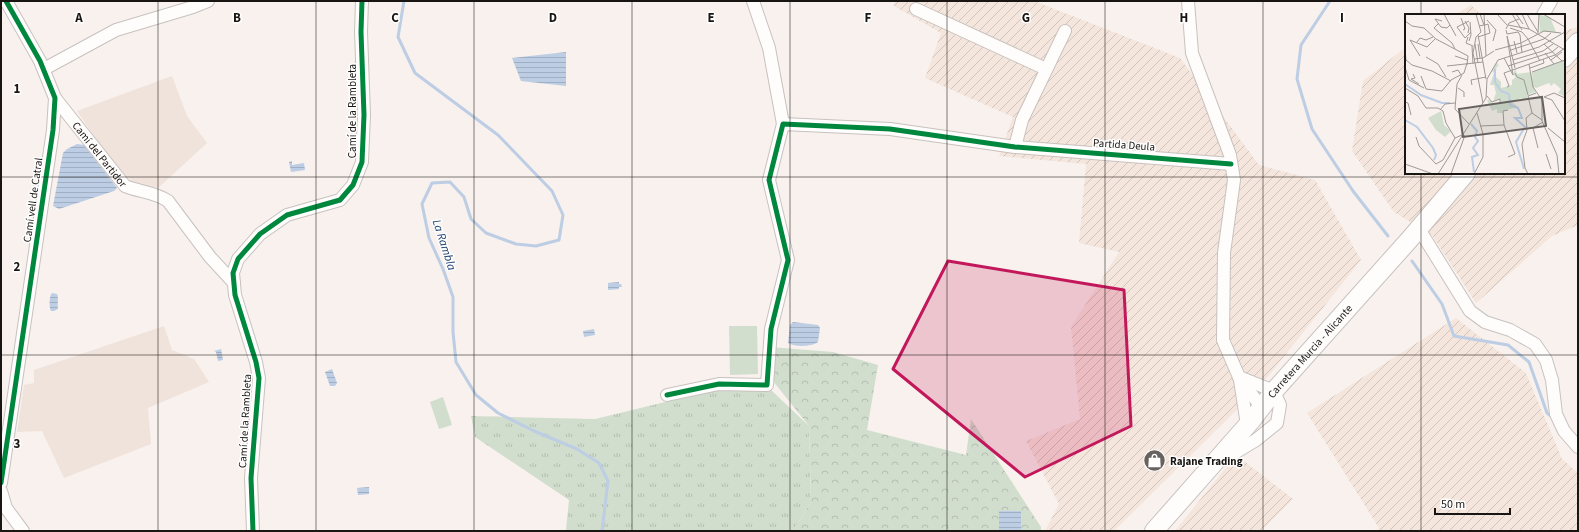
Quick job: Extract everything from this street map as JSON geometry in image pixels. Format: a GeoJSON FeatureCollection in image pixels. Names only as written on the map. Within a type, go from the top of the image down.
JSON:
{"type":"FeatureCollection","features":[{"type":"Feature","properties":{"kind":"highway","name":"Carretera Murcia - Alicante"},"geometry":{"type":"LineString","coordinates":[[1154,531],[1247,425],[1274,391],[1419,229],[1465,174]]}},
{"type":"Feature","properties":{"kind":"street","name":"Camí vell de Catral"},"geometry":{"type":"LineString","coordinates":[[1,483],[52,138],[55,98],[40,61],[6,1]]}},
{"type":"Feature","properties":{"kind":"street"},"geometry":{"type":"LineString","coordinates":[[44,70],[116,30],[193,7],[208,1]]}},
{"type":"Feature","properties":{"kind":"street","name":"Camí de la Rambleta"},"geometry":{"type":"LineString","coordinates":[[253,531],[251,478],[259,378],[256,362],[235,295],[233,273],[238,259],[260,234],[287,215],[340,200],[353,185],[362,162],[364,115],[361,32],[362,1]]}},
{"type":"Feature","properties":{"kind":"street"},"geometry":{"type":"LineString","coordinates":[[667,395],[719,384],[767,385],[771,329],[788,260],[769,180],[783,124],[769,48],[753,1]]}},
{"type":"Feature","properties":{"kind":"street"},"geometry":{"type":"LineString","coordinates":[[1188,1],[1192,54],[1230,155],[1234,180],[1224,253],[1223,340],[1239,377],[1261,407]]}},
{"type":"Feature","properties":{"kind":"street"},"geometry":{"type":"LineString","coordinates":[[1544,14],[1551,1]]}},
{"type":"Feature","properties":{"kind":"street"},"geometry":{"type":"LineString","coordinates":[[916,9],[1046,69]]}},
{"type":"Feature","properties":{"kind":"street"},"geometry":{"type":"LineString","coordinates":[[1015,147],[1022,120],[1065,31]]}},
{"type":"Feature","properties":{"kind":"street","name":"Camí del Partidor"},"geometry":{"type":"LineString","coordinates":[[55,98],[67,111],[125,186],[135,190],[160,195],[168,201],[210,257],[234,283]]}},
{"type":"Feature","properties":{"kind":"street","name":"Partida Deula"},"geometry":{"type":"LineString","coordinates":[[783,124],[890,129],[1015,147],[1231,164]]}},
{"type":"Feature","properties":{"kind":"street"},"geometry":{"type":"LineString","coordinates":[[1419,229],[1470,311],[1485,322],[1510,330],[1535,344],[1546,360],[1552,380],[1556,414],[1564,431],[1578,447]]}},
{"type":"Feature","properties":{"kind":"street"},"geometry":{"type":"LineString","coordinates":[[1204,474],[1228,456],[1256,440],[1278,423],[1280,405],[1274,391],[1239,377]]}},
{"type":"Feature","properties":{"kind":"street"},"geometry":{"type":"LineString","coordinates":[[1239,377],[1247,425]]}},
{"type":"Feature","properties":{"kind":"street"},"geometry":{"type":"LineString","coordinates":[[1,491],[3,509],[23,531]]}},
{"type":"Feature","properties":{"kind":"highlighted area"},"geometry":{"type":"Polygon","coordinates":[[[948,261],[1124,290],[1131,426],[1025,477],[893,369],[948,261]]]}},
{"type":"Feature","properties":{"kind":"shaded area"},"geometry":{"type":"Polygon","coordinates":[[[895,1],[1034,1],[1180,58],[1259,165],[1315,180],[1361,260],[1258,389],[1114,531],[1045,531],[1059,504],[1026,441],[1080,419],[1071,327],[1119,252],[1079,243],[1086,164],[999,156],[1013,117],[925,78],[941,33],[894,6],[895,1]]]}},
{"type":"Feature","properties":{"kind":"shaded area"},"geometry":{"type":"Polygon","coordinates":[[[1471,5],[1481,14],[1457,14],[1471,5]]]}},
{"type":"Feature","properties":{"kind":"shaded area"},"geometry":{"type":"Polygon","coordinates":[[[1578,27],[1578,225],[1552,236],[1476,303],[1432,235],[1394,212],[1352,151],[1363,81],[1405,48],[1405,174],[1565,174],[1565,31],[1578,27]]]}},
{"type":"Feature","properties":{"kind":"shaded area"},"geometry":{"type":"Polygon","coordinates":[[[172,76],[187,116],[207,143],[158,188],[137,184],[118,171],[77,111],[172,76]]]}},
{"type":"Feature","properties":{"kind":"shaded area"},"geometry":{"type":"Polygon","coordinates":[[[1456,318],[1526,373],[1562,459],[1578,473],[1578,531],[1377,531],[1379,528],[1307,413],[1456,318]]]}},
{"type":"Feature","properties":{"kind":"shaded area"},"geometry":{"type":"Polygon","coordinates":[[[164,326],[172,350],[194,359],[209,382],[148,408],[151,444],[64,478],[42,431],[17,432],[24,385],[34,383],[34,370],[164,326]]]}},
{"type":"Feature","properties":{"kind":"shaded area"},"geometry":{"type":"Polygon","coordinates":[[[1236,455],[1293,499],[1261,531],[1175,531],[1236,455]]]}},
{"type":"Feature","properties":{"kind":"green space"},"geometry":{"type":"Polygon","coordinates":[[[729,326],[757,326],[758,374],[730,375],[729,326]]]}},
{"type":"Feature","properties":{"kind":"green space"},"geometry":{"type":"Polygon","coordinates":[[[770,347],[833,352],[878,365],[867,430],[966,455],[971,419],[1041,527],[1041,531],[793,531],[811,502],[809,426],[765,371],[770,347]]]}},
{"type":"Feature","properties":{"kind":"green space"},"geometry":{"type":"Polygon","coordinates":[[[719,389],[771,390],[809,426],[811,502],[793,531],[556,531],[566,530],[569,500],[475,437],[471,416],[595,419],[719,389]]]}},
{"type":"Feature","properties":{"kind":"green space"},"geometry":{"type":"Polygon","coordinates":[[[443,397],[452,425],[439,429],[430,402],[443,397]]]}},
{"type":"Feature","properties":{"kind":"water"},"geometry":{"type":"Polygon","coordinates":[[[566,52],[566,86],[521,81],[512,58],[566,52]]]}},
{"type":"Feature","properties":{"kind":"water"},"geometry":{"type":"Polygon","coordinates":[[[77,144],[84,145],[117,188],[114,191],[59,209],[53,206],[63,153],[67,149],[77,144]]]}},
{"type":"Feature","properties":{"kind":"water"},"geometry":{"type":"Polygon","coordinates":[[[292,161],[292,165],[304,163],[305,170],[291,172],[289,162],[292,161]]]}},
{"type":"Feature","properties":{"kind":"water"},"geometry":{"type":"Polygon","coordinates":[[[619,282],[622,287],[619,287],[619,289],[608,290],[608,283],[619,282]]]}},
{"type":"Feature","properties":{"kind":"water"},"geometry":{"type":"Polygon","coordinates":[[[52,293],[57,294],[58,297],[58,309],[54,311],[51,311],[50,307],[52,293]]]}},
{"type":"Feature","properties":{"kind":"water"},"geometry":{"type":"Polygon","coordinates":[[[793,322],[818,325],[820,328],[818,342],[803,346],[788,343],[790,325],[793,322]]]}},
{"type":"Feature","properties":{"kind":"water"},"geometry":{"type":"Polygon","coordinates":[[[594,329],[595,335],[584,337],[583,331],[594,329]]]}},
{"type":"Feature","properties":{"kind":"water"},"geometry":{"type":"Polygon","coordinates":[[[221,349],[223,360],[218,361],[216,352],[214,351],[221,349]]]}},
{"type":"Feature","properties":{"kind":"water"},"geometry":{"type":"Polygon","coordinates":[[[332,369],[337,383],[335,386],[330,386],[325,372],[332,369]]]}},
{"type":"Feature","properties":{"kind":"water"},"geometry":{"type":"Polygon","coordinates":[[[369,487],[369,494],[358,495],[357,488],[369,487]]]}},
{"type":"Feature","properties":{"kind":"water"},"geometry":{"type":"Polygon","coordinates":[[[999,511],[1021,511],[1021,531],[999,531],[999,511]]]}},
{"type":"Feature","properties":{"kind":"waterway","name":"La Rambla"},"geometry":{"type":"LineString","coordinates":[[404,1],[398,37],[415,73],[498,135],[552,191],[563,215],[559,240],[536,246],[516,244],[486,233],[471,219],[464,197],[450,182],[432,183],[422,204],[429,238],[443,269],[453,297],[453,332],[456,362],[476,395],[498,413],[534,431],[577,449],[599,463],[608,481],[602,531]]}},
{"type":"Feature","properties":{"kind":"waterway"},"geometry":{"type":"LineString","coordinates":[[1330,1],[1301,45],[1297,79],[1312,129],[1353,191],[1388,236]]}},
{"type":"Feature","properties":{"kind":"waterway"},"geometry":{"type":"LineString","coordinates":[[1412,261],[1442,304],[1454,336],[1508,345],[1529,362],[1547,413],[1552,417]]}},
{"type":"Feature","properties":{"kind":"cycle path"},"geometry":{"type":"LineString","coordinates":[[1,483],[53,130],[55,98],[40,61],[6,1]]}},
{"type":"Feature","properties":{"kind":"cycle path"},"geometry":{"type":"LineString","coordinates":[[253,531],[251,478],[259,378],[256,362],[235,295],[233,273],[238,259],[260,234],[287,215],[340,200],[353,185],[362,162],[364,115],[361,32],[362,1]]}},
{"type":"Feature","properties":{"kind":"cycle path"},"geometry":{"type":"LineString","coordinates":[[667,395],[719,384],[767,385],[771,329],[788,260],[769,180],[783,124],[890,129],[1015,147],[1231,164]]}},
{"type":"Feature","properties":{"kind":"place","name":"Rajane Trading"},"geometry":{"type":"Point","coordinates":[1155,461]}}]}
